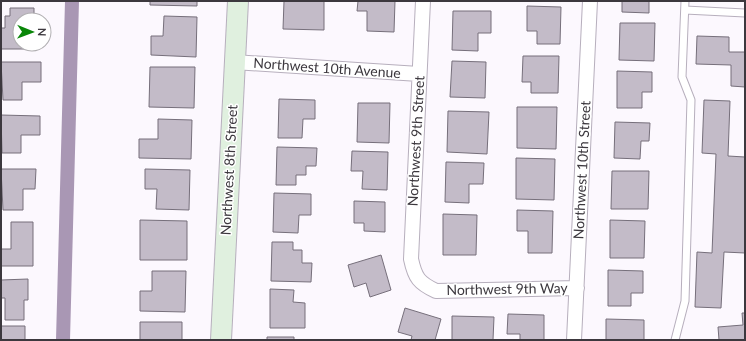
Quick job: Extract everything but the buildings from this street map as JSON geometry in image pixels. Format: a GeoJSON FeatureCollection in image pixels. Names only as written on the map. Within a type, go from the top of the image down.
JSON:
{"type":"FeatureCollection","features":[{"type":"Feature","properties":{"kind":"street","name":"Northwest 8th Street"},"geometry":{"type":"LineString","coordinates":[[221,340],[238,1]]}},
{"type":"Feature","properties":{"kind":"street","name":"Northwest 9th Street"},"geometry":{"type":"LineString","coordinates":[[418,279],[414,274],[411,259],[423,1]]}},
{"type":"Feature","properties":{"kind":"street","name":"Northwest 10th Street"},"geometry":{"type":"LineString","coordinates":[[574,340],[590,1]]}},
{"type":"Feature","properties":{"kind":"street","name":"Northwest 10th Avenue"},"geometry":{"type":"LineString","coordinates":[[234,62],[419,74]]}},
{"type":"Feature","properties":{"kind":"street","name":"Northwest 9th Way"},"geometry":{"type":"LineString","coordinates":[[418,279],[423,285],[436,291],[577,288]]}},
{"type":"Feature","properties":{"kind":"lane"},"geometry":{"type":"LineString","coordinates":[[675,340],[686,294],[691,100],[682,77],[685,1]]}},
{"type":"Feature","properties":{"kind":"lane"},"geometry":{"type":"LineString","coordinates":[[685,10],[745,13]]}},
{"type":"Feature","properties":{"kind":"waterway"},"geometry":{"type":"LineString","coordinates":[[63,340],[72,1]]}}]}
